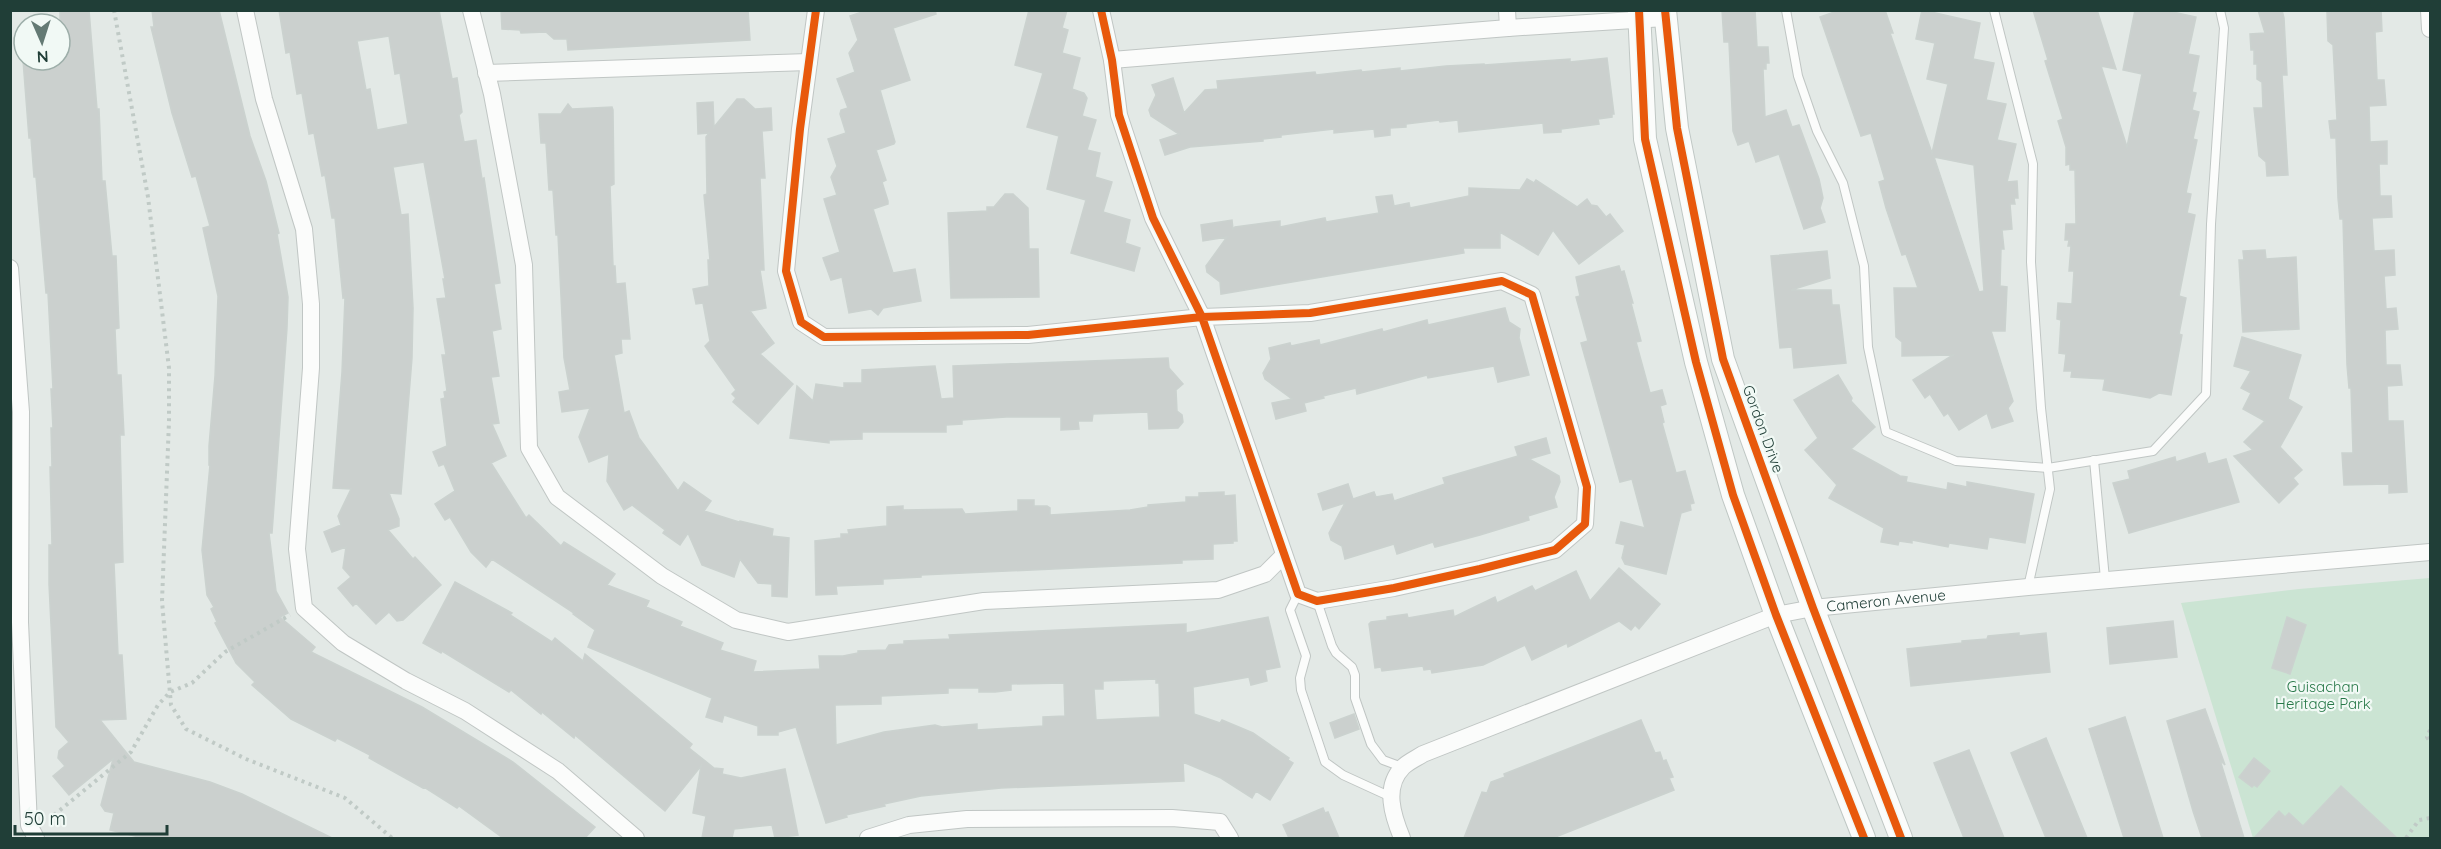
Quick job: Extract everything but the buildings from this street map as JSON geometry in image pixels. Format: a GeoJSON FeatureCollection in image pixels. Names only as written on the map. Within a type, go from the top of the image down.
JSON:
{"type":"FeatureCollection","features":[{"type":"Feature","properties":{"kind":"main road","name":"Gordon Drive"},"geometry":{"type":"LineString","coordinates":[[1665,14],[1677,128],[1723,359],[1813,608],[1901,838]]}},
{"type":"Feature","properties":{"kind":"main road"},"geometry":{"type":"LineString","coordinates":[[1639,16],[1645,139],[1696,362],[1732,495],[1776,615],[1864,838]]}},
{"type":"Feature","properties":{"kind":"street"},"geometry":{"type":"LineString","coordinates":[[245,10],[264,99],[304,229],[311,304],[311,368],[297,549],[304,608],[343,643],[406,681],[465,711],[558,771],[636,838]]}},
{"type":"Feature","properties":{"kind":"street"},"geometry":{"type":"LineString","coordinates":[[471,10],[486,73],[524,265],[529,448],[557,497],[662,576],[736,620],[788,632],[984,601],[1218,590],[1265,574],[1284,555]]}},
{"type":"Feature","properties":{"kind":"street"},"geometry":{"type":"LineString","coordinates":[[816,10],[786,271],[801,322],[824,337],[1028,335],[1202,317],[1310,313],[1502,281],[1532,296],[1587,487],[1585,524],[1555,550],[1405,586],[1317,601],[1298,594],[1202,317],[1153,218],[1119,115],[1112,60],[1101,10]]}},
{"type":"Feature","properties":{"kind":"street"},"geometry":{"type":"LineString","coordinates":[[1507,10],[1508,28]]}},
{"type":"Feature","properties":{"kind":"street"},"geometry":{"type":"LineString","coordinates":[[2429,10],[2430,29]]}},
{"type":"Feature","properties":{"kind":"street"},"geometry":{"type":"LineString","coordinates":[[1112,60],[1665,14]]}},
{"type":"Feature","properties":{"kind":"street"},"geometry":{"type":"LineString","coordinates":[[486,73],[809,62]]}},
{"type":"Feature","properties":{"kind":"street"},"geometry":{"type":"LineString","coordinates":[[10,268],[21,412],[20,622],[28,813],[29,825],[36,838]]}},
{"type":"Feature","properties":{"kind":"street","name":"Cameron Avenue"},"geometry":{"type":"LineString","coordinates":[[1402,767],[1423,754],[1776,615],[1813,608],[2105,579],[2430,552]]}},
{"type":"Feature","properties":{"kind":"street"},"geometry":{"type":"LineString","coordinates":[[1402,767],[1391,789],[1390,797],[1395,821],[1402,838]]}},
{"type":"Feature","properties":{"kind":"street"},"geometry":{"type":"LineString","coordinates":[[868,838],[909,825],[967,819],[1172,818],[1220,822],[1230,838]]}},
{"type":"Feature","properties":{"kind":"lane"},"geometry":{"type":"LineString","coordinates":[[1786,10],[1798,76],[1817,131],[1843,183],[1864,266],[1868,347],[1886,432],[1956,461],[2048,468],[2153,451],[2206,394],[2211,224],[2224,28],[2220,10]]}},
{"type":"Feature","properties":{"kind":"lane"},"geometry":{"type":"LineString","coordinates":[[1995,10],[2033,164],[2031,262],[2041,408],[2050,489],[2028,587]]}},
{"type":"Feature","properties":{"kind":"lane"},"geometry":{"type":"LineString","coordinates":[[2094,460],[2105,579]]}},
{"type":"Feature","properties":{"kind":"lane"},"geometry":{"type":"LineString","coordinates":[[1298,594],[1290,610],[1306,656],[1300,678],[1301,690],[1325,762],[1343,775],[1390,797]]}},
{"type":"Feature","properties":{"kind":"lane"},"geometry":{"type":"LineString","coordinates":[[1317,601],[1332,646],[1336,653],[1352,667],[1355,675],[1355,698],[1371,744],[1383,760],[1402,767]]}},
{"type":"Feature","properties":{"kind":"path"},"geometry":{"type":"LineString","coordinates":[[114,10],[148,197],[169,368],[162,601],[171,705],[186,729],[246,759],[345,798],[392,838]]}},
{"type":"Feature","properties":{"kind":"path"},"geometry":{"type":"LineString","coordinates":[[54,815],[131,752],[158,705],[170,692],[192,683],[225,652],[304,608]]}},
{"type":"Feature","properties":{"kind":"path"},"geometry":{"type":"LineString","coordinates":[[2430,730],[2427,737],[2430,742]]}},
{"type":"Feature","properties":{"kind":"path"},"geometry":{"type":"LineString","coordinates":[[2406,838],[2419,820],[2430,818]]}},
{"type":"Feature","properties":{"kind":"green space","name":"Guisachan Heritage Park"},"geometry":{"type":"Polygon","coordinates":[[[2430,578],[2430,838],[2253,838],[2181,603],[2299,589],[2430,578]]]}},
{"type":"Feature","properties":{"kind":"cycle path"},"geometry":{"type":"LineString","coordinates":[[816,10],[800,129],[786,271],[801,322],[824,337],[1028,335],[1202,317],[1310,313],[1502,281],[1532,295],[1587,487],[1585,524],[1555,550],[1480,569],[1394,588],[1317,601],[1298,594],[1202,317],[1153,218],[1119,115],[1112,60],[1101,10]]}},
{"type":"Feature","properties":{"kind":"cycle path"},"geometry":{"type":"LineString","coordinates":[[1639,10],[1645,139],[1696,362],[1733,495],[1776,615],[1864,838]]}},
{"type":"Feature","properties":{"kind":"cycle path"},"geometry":{"type":"LineString","coordinates":[[1665,10],[1677,128],[1723,359],[1813,608],[1901,838]]}}]}
